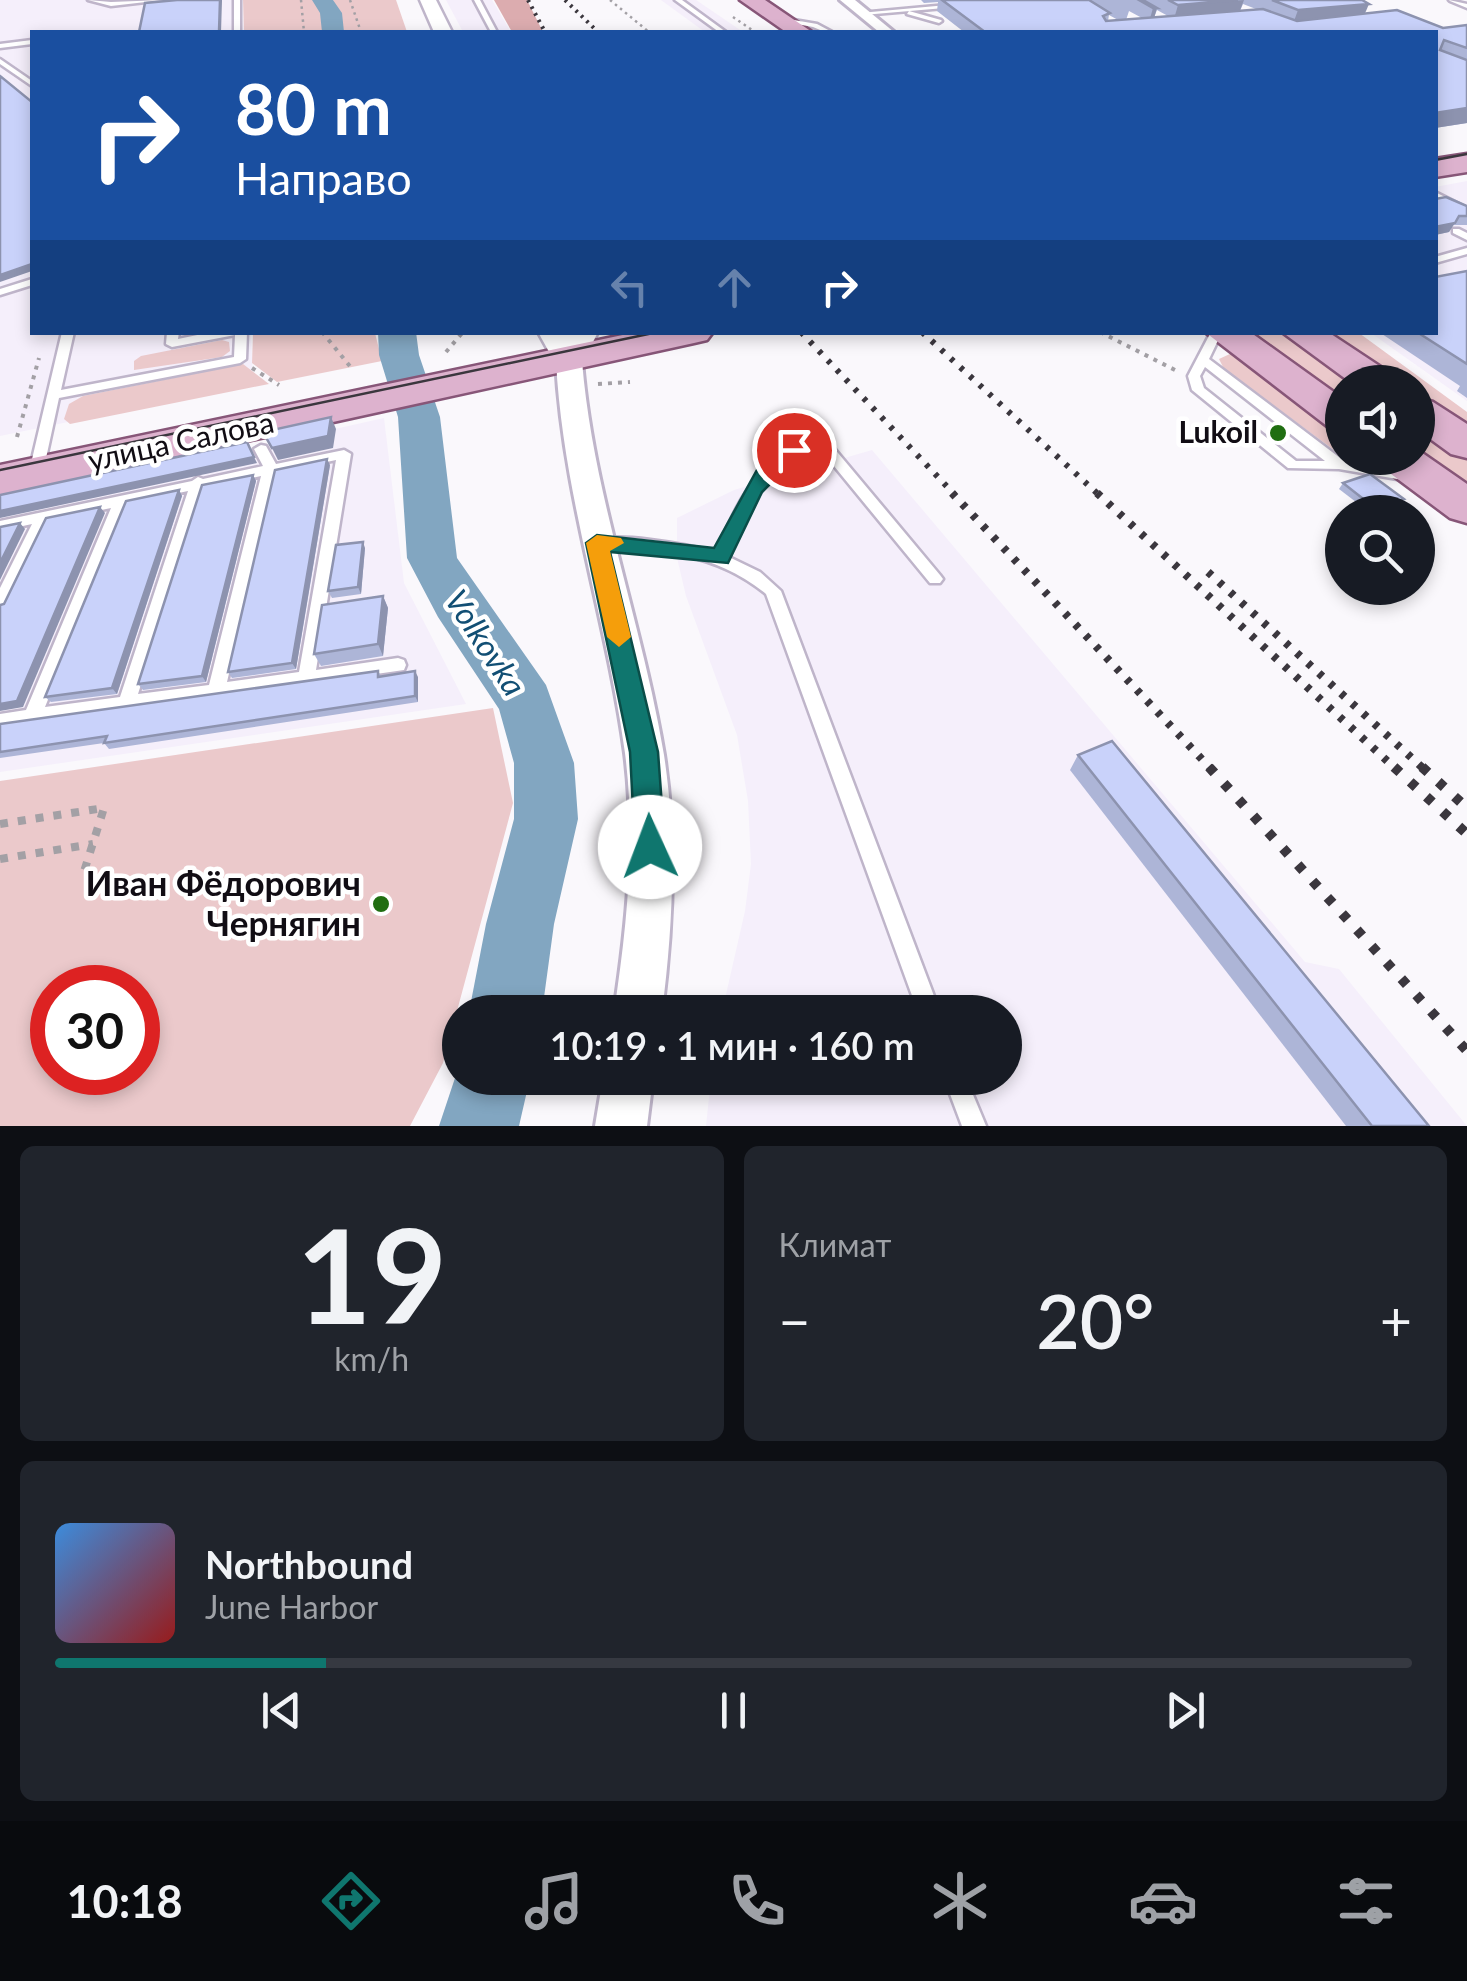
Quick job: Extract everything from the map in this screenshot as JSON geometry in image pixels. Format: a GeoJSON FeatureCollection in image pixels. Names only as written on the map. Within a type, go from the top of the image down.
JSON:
{"type":"FeatureCollection","features":[{"type":"Feature","properties":{"kind":"main road"},"geometry":{"type":"LineString","coordinates":[[723,0],[782,28]]}},
{"type":"Feature","properties":{"kind":"main road"},"geometry":{"type":"LineString","coordinates":[[750,0],[782,28]]}},
{"type":"Feature","properties":{"kind":"main road"},"geometry":{"type":"LineString","coordinates":[[1438,146],[1467,141]]}},
{"type":"Feature","properties":{"kind":"main road"},"geometry":{"type":"LineString","coordinates":[[1438,168],[1467,163]]}},
{"type":"Feature","properties":{"kind":"main road"},"geometry":{"type":"LineString","coordinates":[[454,350],[572,347],[670,335]]}},
{"type":"Feature","properties":{"kind":"main road"},"geometry":{"type":"LineString","coordinates":[[1306,335],[1350,365]]}},
{"type":"Feature","properties":{"kind":"main road"},"geometry":{"type":"LineString","coordinates":[[1215,342],[1325,407]]}},
{"type":"Feature","properties":{"kind":"main road","name":"улица Салова"},"geometry":{"type":"LineString","coordinates":[[19,457],[358,385],[454,350]]}},
{"type":"Feature","properties":{"kind":"main road"},"geometry":{"type":"LineString","coordinates":[[1435,422],[1467,443]]}},
{"type":"Feature","properties":{"kind":"main road"},"geometry":{"type":"LineString","coordinates":[[1424,475],[1467,507]]}},
{"type":"Feature","properties":{"kind":"street"},"geometry":{"type":"LineString","coordinates":[[412,0],[424,30]]}},
{"type":"Feature","properties":{"kind":"street"},"geometry":{"type":"LineString","coordinates":[[428,0],[442,30]]}},
{"type":"Feature","properties":{"kind":"street"},"geometry":{"type":"LineString","coordinates":[[847,0],[884,30]]}},
{"type":"Feature","properties":{"kind":"street"},"geometry":{"type":"LineString","coordinates":[[572,347],[575,432],[644,752],[650,882],[640,995]]}},
{"type":"Feature","properties":{"kind":"street"},"geometry":{"type":"LineString","coordinates":[[621,1126],[626,1095]]}},
{"type":"Feature","properties":{"kind":"lane"},"geometry":{"type":"LineString","coordinates":[[91,0],[111,4],[160,0]]}},
{"type":"Feature","properties":{"kind":"lane"},"geometry":{"type":"LineString","coordinates":[[236,0],[237,30]]}},
{"type":"Feature","properties":{"kind":"lane"},"geometry":{"type":"LineString","coordinates":[[477,0],[493,30]]}},
{"type":"Feature","properties":{"kind":"lane"},"geometry":{"type":"LineString","coordinates":[[678,0],[721,30]]}},
{"type":"Feature","properties":{"kind":"lane"},"geometry":{"type":"LineString","coordinates":[[1452,0],[1467,6]]}},
{"type":"Feature","properties":{"kind":"lane"},"geometry":{"type":"LineString","coordinates":[[863,13],[961,4]]}},
{"type":"Feature","properties":{"kind":"lane"},"geometry":{"type":"LineString","coordinates":[[904,9],[939,20]]}},
{"type":"Feature","properties":{"kind":"lane"},"geometry":{"type":"LineString","coordinates":[[782,28],[816,24],[826,30]]}},
{"type":"Feature","properties":{"kind":"lane"},"geometry":{"type":"LineString","coordinates":[[0,46],[30,42]]}},
{"type":"Feature","properties":{"kind":"lane"},"geometry":{"type":"LineString","coordinates":[[0,61],[30,83]]}},
{"type":"Feature","properties":{"kind":"lane"},"geometry":{"type":"LineString","coordinates":[[1438,203],[1467,212]]}},
{"type":"Feature","properties":{"kind":"lane"},"geometry":{"type":"LineString","coordinates":[[1456,230],[1467,237]]}},
{"type":"Feature","properties":{"kind":"lane"},"geometry":{"type":"LineString","coordinates":[[1438,259],[1467,251]]}},
{"type":"Feature","properties":{"kind":"lane"},"geometry":{"type":"LineString","coordinates":[[0,292],[30,283]]}},
{"type":"Feature","properties":{"kind":"lane"},"geometry":{"type":"LineString","coordinates":[[19,457],[55,395],[67,335]]}},
{"type":"Feature","properties":{"kind":"lane"},"geometry":{"type":"LineString","coordinates":[[173,335],[172,344],[217,335]]}},
{"type":"Feature","properties":{"kind":"lane"},"geometry":{"type":"LineString","coordinates":[[55,395],[240,360],[241,335]]}},
{"type":"Feature","properties":{"kind":"lane"},"geometry":{"type":"LineString","coordinates":[[1325,450],[1215,342],[1194,376],[1198,390],[1293,465],[1325,465]]}},
{"type":"Feature","properties":{"kind":"lane"},"geometry":{"type":"LineString","coordinates":[[720,557],[765,472],[794,450],[822,444],[934,579]]}},
{"type":"Feature","properties":{"kind":"lane"},"geometry":{"type":"LineString","coordinates":[[216,690],[270,466],[261,450]]}},
{"type":"Feature","properties":{"kind":"lane"},"geometry":{"type":"LineString","coordinates":[[0,526],[270,466],[344,454],[326,608],[306,678]]}},
{"type":"Feature","properties":{"kind":"lane"},"geometry":{"type":"LineString","coordinates":[[126,704],[198,482]]}},
{"type":"Feature","properties":{"kind":"lane"},"geometry":{"type":"LineString","coordinates":[[32,717],[122,499]]}},
{"type":"Feature","properties":{"kind":"lane"},"geometry":{"type":"LineString","coordinates":[[0,604],[43,516]]}},
{"type":"Feature","properties":{"kind":"lane"},"geometry":{"type":"LineString","coordinates":[[597,543],[720,557],[758,577],[773,591],[924,995]]}},
{"type":"Feature","properties":{"kind":"lane"},"geometry":{"type":"LineString","coordinates":[[0,722],[398,665]]}},
{"type":"Feature","properties":{"kind":"lane"},"geometry":{"type":"LineString","coordinates":[[962,1095],[974,1126]]}},
{"type":"Feature","properties":{"kind":"path"},"geometry":{"type":"LineString","coordinates":[[300,0],[304,30]]}},
{"type":"Feature","properties":{"kind":"path"},"geometry":{"type":"LineString","coordinates":[[350,0],[360,30]]}},
{"type":"Feature","properties":{"kind":"path"},"geometry":{"type":"LineString","coordinates":[[610,0],[647,30]]}},
{"type":"Feature","properties":{"kind":"path"},"geometry":{"type":"LineString","coordinates":[[324,335],[358,385]]}},
{"type":"Feature","properties":{"kind":"path"},"geometry":{"type":"LineString","coordinates":[[1105,335],[1150,361],[1194,376]]}},
{"type":"Feature","properties":{"kind":"path"},"geometry":{"type":"LineString","coordinates":[[572,347],[630,382]]}},
{"type":"Feature","properties":{"kind":"path"},"geometry":{"type":"LineString","coordinates":[[19,457],[40,356]]}},
{"type":"Feature","properties":{"kind":"path"},"geometry":{"type":"LineString","coordinates":[[240,360],[279,385]]}},
{"type":"Feature","properties":{"kind":"path"},"geometry":{"type":"LineString","coordinates":[[0,824],[104,808],[82,878]]}},
{"type":"Feature","properties":{"kind":"path"},"geometry":{"type":"LineString","coordinates":[[0,858],[93,844]]}},
{"type":"Feature","properties":{"kind":"shaded area"},"geometry":{"type":"Polygon","coordinates":[[[0,0],[243,0],[244,30],[30,30],[30,335],[251,335],[253,384],[0,436],[0,0]]]}},
{"type":"Feature","properties":{"kind":"shaded area"},"geometry":{"type":"Polygon","coordinates":[[[243,0],[313,0],[324,13],[324,30],[244,30],[243,0]]]}},
{"type":"Feature","properties":{"kind":"shaded area"},"geometry":{"type":"Polygon","coordinates":[[[333,0],[396,0],[406,30],[341,30],[333,0]]]}},
{"type":"Feature","properties":{"kind":"shaded area"},"geometry":{"type":"Polygon","coordinates":[[[446,0],[492,0],[510,30],[462,30],[446,0]]]}},
{"type":"Feature","properties":{"kind":"shaded area"},"geometry":{"type":"Polygon","coordinates":[[[494,0],[527,0],[542,30],[511,30],[494,0]]]}},
{"type":"Feature","properties":{"kind":"shaded area"},"geometry":{"type":"Polygon","coordinates":[[[661,0],[696,0],[740,30],[702,30],[661,0]]]}},
{"type":"Feature","properties":{"kind":"shaded area"},"geometry":{"type":"Polygon","coordinates":[[[1467,181],[1467,401],[1435,378],[1435,365],[1416,365],[1374,335],[1438,335],[1438,186],[1467,181]]]}},
{"type":"Feature","properties":{"kind":"shaded area"},"geometry":{"type":"Polygon","coordinates":[[[253,335],[376,335],[382,361],[277,382],[252,363],[253,335]]]}},
{"type":"Feature","properties":{"kind":"shaded area"},"geometry":{"type":"Polygon","coordinates":[[[1245,335],[1285,335],[1331,365],[1325,365],[1325,390],[1245,335]]]}},
{"type":"Feature","properties":{"kind":"shaded area"},"geometry":{"type":"Polygon","coordinates":[[[1326,335],[1362,335],[1403,365],[1373,365],[1326,335]]]}},
{"type":"Feature","properties":{"kind":"shaded area"},"geometry":{"type":"Polygon","coordinates":[[[222,340],[229,342],[230,351],[222,357],[134,370],[134,361],[141,356],[222,340]]]}},
{"type":"Feature","properties":{"kind":"shaded area"},"geometry":{"type":"Polygon","coordinates":[[[1232,353],[1325,421],[1325,443],[1224,369],[1219,359],[1232,353]]]}},
{"type":"Feature","properties":{"kind":"shaded area"},"geometry":{"type":"Polygon","coordinates":[[[243,364],[269,384],[70,424],[64,419],[69,404],[83,396],[243,364]]]}},
{"type":"Feature","properties":{"kind":"shaded area"},"geometry":{"type":"Polygon","coordinates":[[[1435,389],[1467,412],[1467,427],[1435,405],[1435,389]]]}},
{"type":"Feature","properties":{"kind":"shaded area"},"geometry":{"type":"Polygon","coordinates":[[[384,418],[404,583],[466,704],[0,772],[0,504],[384,418]]]}},
{"type":"Feature","properties":{"kind":"shaded area"},"geometry":{"type":"Polygon","coordinates":[[[1435,435],[1467,458],[1467,491],[1435,468],[1435,435]]]}},
{"type":"Feature","properties":{"kind":"shaded area"},"geometry":{"type":"Polygon","coordinates":[[[872,450],[1305,962],[1339,969],[1467,1126],[706,1126],[709,1095],[1022,1095],[1022,995],[726,995],[751,864],[748,801],[737,735],[686,596],[677,558],[677,518],[734,490],[872,450]]]}},
{"type":"Feature","properties":{"kind":"shaded area"},"geometry":{"type":"Polygon","coordinates":[[[493,708],[513,803],[461,995],[442,995],[442,1065],[410,1126],[0,1126],[0,781],[493,708]]]}},
{"type":"Feature","properties":{"kind":"building"},"geometry":{"type":"Polygon","coordinates":[[[220,0],[219,30],[139,30],[145,3],[220,0]]]}},
{"type":"Feature","properties":{"kind":"building"},"geometry":{"type":"Polygon","coordinates":[[[942,0],[1089,0],[1110,13],[1103,16],[1106,21],[1263,9],[1297,21],[1397,10],[1443,28],[1467,25],[1467,48],[1444,40],[1440,50],[1467,60],[1467,108],[1438,113],[1438,30],[982,30],[942,0]]]}},
{"type":"Feature","properties":{"kind":"building"},"geometry":{"type":"Polygon","coordinates":[[[1168,0],[1238,0],[1178,5],[1168,0]]]}},
{"type":"Feature","properties":{"kind":"building"},"geometry":{"type":"Polygon","coordinates":[[[1272,0],[1362,0],[1369,4],[1298,10],[1272,0]]]}},
{"type":"Feature","properties":{"kind":"building"},"geometry":{"type":"Polygon","coordinates":[[[0,76],[30,100],[30,265],[0,275],[0,76]]]}},
{"type":"Feature","properties":{"kind":"building"},"geometry":{"type":"Polygon","coordinates":[[[1446,197],[1467,206],[1467,216],[1438,226],[1438,198],[1446,197]]]}},
{"type":"Feature","properties":{"kind":"building"},"geometry":{"type":"Polygon","coordinates":[[[1467,271],[1467,364],[1422,335],[1438,335],[1438,276],[1467,271]]]}},
{"type":"Feature","properties":{"kind":"building"},"geometry":{"type":"Polygon","coordinates":[[[331,417],[328,436],[272,448],[263,432],[331,417]]]}},
{"type":"Feature","properties":{"kind":"building"},"geometry":{"type":"Polygon","coordinates":[[[247,442],[254,457],[0,511],[0,495],[247,442]]]}},
{"type":"Feature","properties":{"kind":"building"},"geometry":{"type":"Polygon","coordinates":[[[327,459],[292,663],[228,672],[275,470],[327,459]]]}},
{"type":"Feature","properties":{"kind":"building"},"geometry":{"type":"Polygon","coordinates":[[[253,475],[202,676],[138,684],[202,485],[253,475]]]}},
{"type":"Feature","properties":{"kind":"building"},"geometry":{"type":"Polygon","coordinates":[[[1371,475],[1399,495],[1358,495],[1343,483],[1371,475]]]}},
{"type":"Feature","properties":{"kind":"building"},"geometry":{"type":"Polygon","coordinates":[[[179,490],[112,688],[45,697],[126,501],[179,490]]]}},
{"type":"Feature","properties":{"kind":"building"},"geometry":{"type":"Polygon","coordinates":[[[100,507],[17,701],[0,704],[0,605],[4,604],[46,518],[100,507]]]}},
{"type":"Feature","properties":{"kind":"building"},"geometry":{"type":"Polygon","coordinates":[[[20,523],[0,563],[0,527],[20,523]]]}},
{"type":"Feature","properties":{"kind":"building"},"geometry":{"type":"Polygon","coordinates":[[[363,542],[358,587],[328,591],[336,545],[363,542]]]}},
{"type":"Feature","properties":{"kind":"building"},"geometry":{"type":"Polygon","coordinates":[[[383,596],[378,644],[314,654],[322,605],[383,596]]]}},
{"type":"Feature","properties":{"kind":"building"},"geometry":{"type":"Polygon","coordinates":[[[378,671],[378,677],[415,671],[415,696],[104,743],[107,736],[0,752],[0,724],[378,671]]]}},
{"type":"Feature","properties":{"kind":"building"},"geometry":{"type":"Polygon","coordinates":[[[1112,741],[1429,1126],[1372,1126],[1078,755],[1112,741]]]}},
{"type":"Feature","properties":{"kind":"waterway","name":"Volkovka"},"geometry":{"type":"LineString","coordinates":[[322,0],[331,13],[333,30]]}},
{"type":"Feature","properties":{"kind":"waterway","name":"Volkovka"},"geometry":{"type":"LineString","coordinates":[[397,335],[399,355],[419,417],[432,558],[456,603],[526,702],[544,763],[546,819],[520,924],[509,995]]}},
{"type":"Feature","properties":{"kind":"waterway","name":"Volkovka"},"geometry":{"type":"LineString","coordinates":[[479,1126],[487,1095]]}},
{"type":"Feature","properties":{"kind":"tram line"},"geometry":{"type":"LineString","coordinates":[[1438,159],[1467,154]]}},
{"type":"Feature","properties":{"kind":"tram line"},"geometry":{"type":"LineString","coordinates":[[0,470],[644,335]]}},
{"type":"Feature","properties":{"kind":"railway"},"geometry":{"type":"LineString","coordinates":[[528,0],[544,30]]}},
{"type":"Feature","properties":{"kind":"railway"},"geometry":{"type":"LineString","coordinates":[[565,0],[596,30]]}},
{"type":"Feature","properties":{"kind":"railway"},"geometry":{"type":"LineString","coordinates":[[804,335],[955,495]]}},
{"type":"Feature","properties":{"kind":"railway"},"geometry":{"type":"LineString","coordinates":[[925,335],[1099,495]]}},
{"type":"Feature","properties":{"kind":"railway"},"geometry":{"type":"LineString","coordinates":[[952,493],[1212,770]]}},
{"type":"Feature","properties":{"kind":"railway"},"geometry":{"type":"LineString","coordinates":[[1097,493],[1397,770]]}},
{"type":"Feature","properties":{"kind":"railway"},"geometry":{"type":"LineString","coordinates":[[1208,572],[1425,770]]}},
{"type":"Feature","properties":{"kind":"railway"},"geometry":{"type":"LineString","coordinates":[[1209,767],[1467,1051]]}},
{"type":"Feature","properties":{"kind":"railway"},"geometry":{"type":"LineString","coordinates":[[1394,767],[1467,834]]}},
{"type":"Feature","properties":{"kind":"railway"},"geometry":{"type":"LineString","coordinates":[[1422,767],[1467,808]]}},
{"type":"Feature","properties":{"kind":"slow traffic"},"geometry":{"type":"LineString","coordinates":[[613,543],[597,543],[619,637]]}},
{"type":"Feature","properties":{"kind":"place","name":"Lukoil"},"geometry":{"type":"Point","coordinates":[1278,433]}},
{"type":"Feature","properties":{"kind":"place","name":"Иван Фёдорович Чернягин"},"geometry":{"type":"Point","coordinates":[381,904]}},
{"type":"Feature","properties":{"kind":"route"},"geometry":{"type":"LineString","coordinates":[[650,847],[644,752],[597,543],[687,550],[720,557],[752,490],[765,472],[794,450]]}}]}
